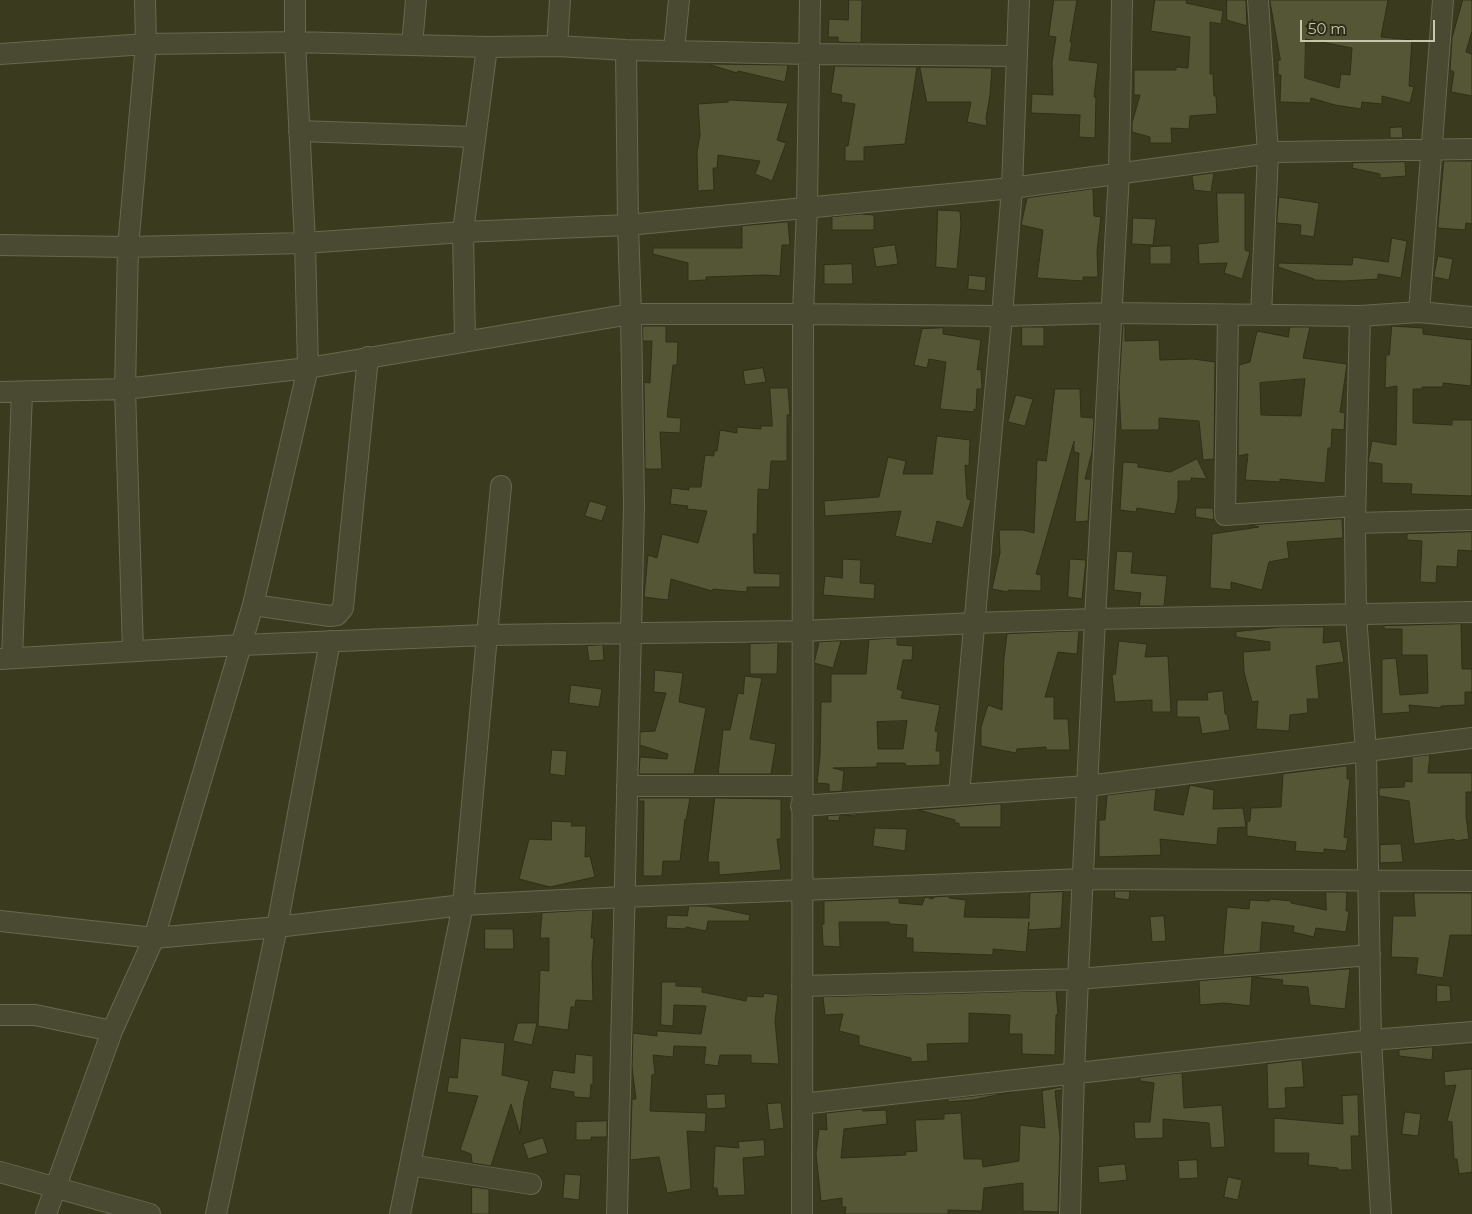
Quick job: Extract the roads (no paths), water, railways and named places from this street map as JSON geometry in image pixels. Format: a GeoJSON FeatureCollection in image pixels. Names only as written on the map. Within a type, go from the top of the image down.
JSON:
{"type":"FeatureCollection","features":[{"type":"Feature","properties":{"kind":"street"},"geometry":{"type":"LineString","coordinates":[[133,651],[125,389],[128,246],[146,44],[145,0]]}},
{"type":"Feature","properties":{"kind":"street"},"geometry":{"type":"LineString","coordinates":[[46,1214],[112,1031],[154,938],[253,604],[308,368],[295,0]]}},
{"type":"Feature","properties":{"kind":"street"},"geometry":{"type":"LineString","coordinates":[[412,45],[416,0]]}},
{"type":"Feature","properties":{"kind":"street"},"geometry":{"type":"LineString","coordinates":[[557,46],[560,0]]}},
{"type":"Feature","properties":{"kind":"street"},"geometry":{"type":"LineString","coordinates":[[674,50],[679,0]]}},
{"type":"Feature","properties":{"kind":"street"},"geometry":{"type":"LineString","coordinates":[[802,1214],[803,314],[807,206],[810,0]]}},
{"type":"Feature","properties":{"kind":"street"},"geometry":{"type":"LineString","coordinates":[[959,794],[1012,188],[1019,0]]}},
{"type":"Feature","properties":{"kind":"street"},"geometry":{"type":"LineString","coordinates":[[1070,1214],[1074,1073],[1087,786],[1119,173],[1122,0]]}},
{"type":"Feature","properties":{"kind":"street"},"geometry":{"type":"LineString","coordinates":[[1258,0],[1268,153],[1261,315]]}},
{"type":"Feature","properties":{"kind":"street"},"geometry":{"type":"LineString","coordinates":[[1419,312],[1443,0]]}},
{"type":"Feature","properties":{"kind":"street"},"geometry":{"type":"LineString","coordinates":[[0,54],[146,44],[295,42],[487,47],[557,46],[626,50],[809,54],[1016,56]]}},
{"type":"Feature","properties":{"kind":"street"},"geometry":{"type":"LineString","coordinates":[[465,341],[462,232],[487,47]]}},
{"type":"Feature","properties":{"kind":"street"},"geometry":{"type":"LineString","coordinates":[[617,1214],[634,506],[626,50]]}},
{"type":"Feature","properties":{"kind":"street"},"geometry":{"type":"LineString","coordinates":[[299,131],[475,137]]}},
{"type":"Feature","properties":{"kind":"street"},"geometry":{"type":"LineString","coordinates":[[0,245],[128,246],[305,243],[462,232],[628,225],[807,206],[1012,188],[1268,153],[1472,149]]}},
{"type":"Feature","properties":{"kind":"street"},"geometry":{"type":"LineString","coordinates":[[0,392],[125,389],[308,368],[631,314],[1002,316],[1112,313],[1360,316],[1419,312],[1472,318]]}},
{"type":"Feature","properties":{"kind":"street"},"geometry":{"type":"LineString","coordinates":[[1228,315],[1225,515],[1355,515],[1472,520]]}},
{"type":"Feature","properties":{"kind":"street"},"geometry":{"type":"LineString","coordinates":[[1360,316],[1355,515],[1356,614],[1366,751],[1371,1040],[1381,1214]]}},
{"type":"Feature","properties":{"kind":"street"},"geometry":{"type":"LineString","coordinates":[[253,604],[330,616],[337,614],[343,608],[368,357]]}},
{"type":"Feature","properties":{"kind":"street"},"geometry":{"type":"LineString","coordinates":[[22,392],[6,658],[241,645],[487,635],[802,632],[1095,619],[1472,612]]}},
{"type":"Feature","properties":{"kind":"street"},"geometry":{"type":"LineString","coordinates":[[400,1214],[463,905],[501,486]]}},
{"type":"Feature","properties":{"kind":"street"},"geometry":{"type":"LineString","coordinates":[[216,1214],[277,927],[330,641]]}},
{"type":"Feature","properties":{"kind":"street"},"geometry":{"type":"LineString","coordinates":[[627,786],[801,796],[959,794],[1087,786],[1472,738]]}},
{"type":"Feature","properties":{"kind":"street"},"geometry":{"type":"LineString","coordinates":[[0,922],[154,938],[277,927],[463,905],[624,897],[1083,880],[1472,881]]}},
{"type":"Feature","properties":{"kind":"street"},"geometry":{"type":"LineString","coordinates":[[802,986],[1078,979],[1370,955]]}},
{"type":"Feature","properties":{"kind":"street"},"geometry":{"type":"LineString","coordinates":[[0,1015],[34,1015],[112,1031]]}},
{"type":"Feature","properties":{"kind":"street"},"geometry":{"type":"LineString","coordinates":[[802,1104],[1371,1040],[1472,1032]]}},
{"type":"Feature","properties":{"kind":"street"},"geometry":{"type":"LineString","coordinates":[[410,1165],[532,1184]]}},
{"type":"Feature","properties":{"kind":"street"},"geometry":{"type":"LineString","coordinates":[[0,1172],[150,1214]]}}]}
